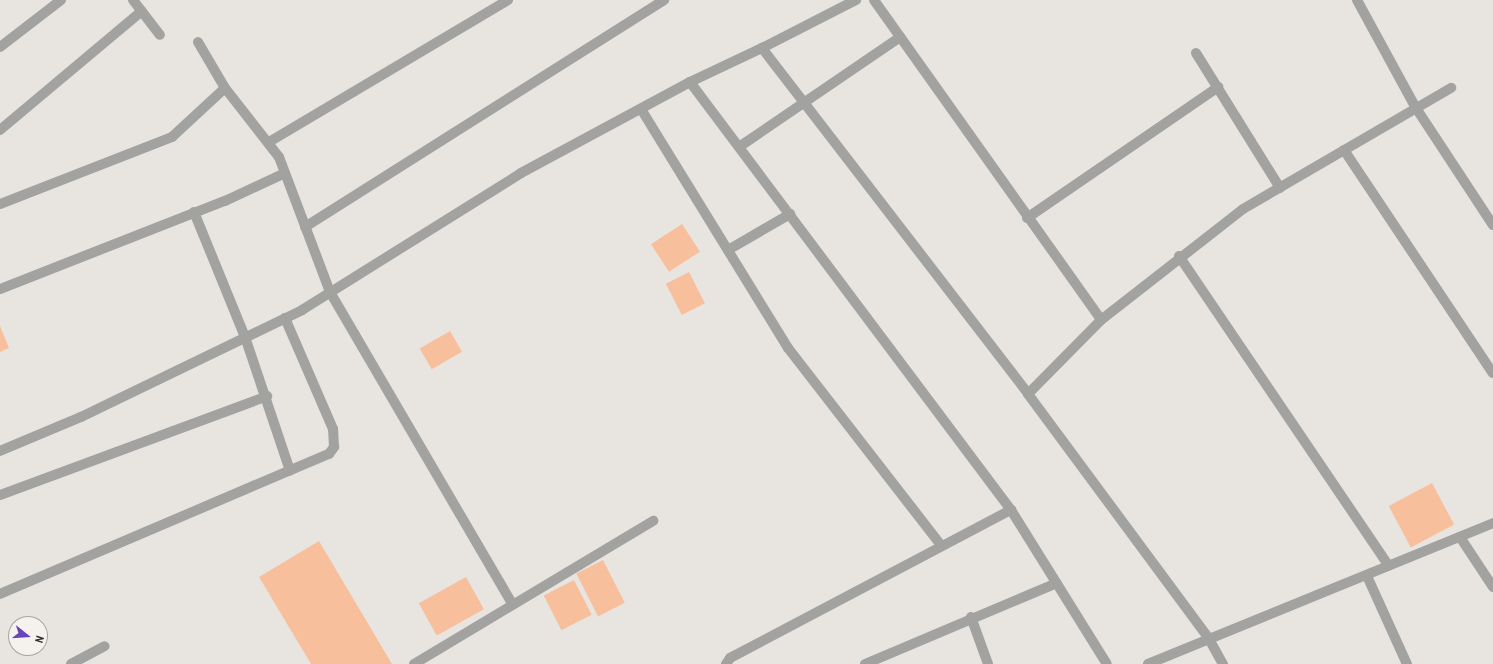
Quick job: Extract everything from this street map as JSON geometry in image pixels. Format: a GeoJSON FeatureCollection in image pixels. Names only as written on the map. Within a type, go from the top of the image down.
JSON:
{"type":"FeatureCollection","features":[{"type":"Feature","properties":{"kind":"street"},"geometry":{"type":"LineString","coordinates":[[0,47],[61,0]]}},
{"type":"Feature","properties":{"kind":"street"},"geometry":{"type":"LineString","coordinates":[[133,0],[160,35]]}},
{"type":"Feature","properties":{"kind":"street"},"geometry":{"type":"LineString","coordinates":[[269,142],[508,0]]}},
{"type":"Feature","properties":{"kind":"street"},"geometry":{"type":"LineString","coordinates":[[305,227],[664,0]]}},
{"type":"Feature","properties":{"kind":"street"},"geometry":{"type":"LineString","coordinates":[[0,451],[81,417],[285,318],[522,174],[690,82],[762,48],[856,0]]}},
{"type":"Feature","properties":{"kind":"street"},"geometry":{"type":"LineString","coordinates":[[874,0],[1027,218],[1101,320]]}},
{"type":"Feature","properties":{"kind":"street"},"geometry":{"type":"LineString","coordinates":[[1357,0],[1416,108],[1493,225]]}},
{"type":"Feature","properties":{"kind":"street"},"geometry":{"type":"LineString","coordinates":[[0,130],[142,11]]}},
{"type":"Feature","properties":{"kind":"street"},"geometry":{"type":"LineString","coordinates":[[739,147],[900,37]]}},
{"type":"Feature","properties":{"kind":"street"},"geometry":{"type":"LineString","coordinates":[[198,42],[225,88],[269,142],[285,172],[330,292],[512,603]]}},
{"type":"Feature","properties":{"kind":"street"},"geometry":{"type":"LineString","coordinates":[[762,48],[1028,394],[1209,639],[1223,664]]}},
{"type":"Feature","properties":{"kind":"street"},"geometry":{"type":"LineString","coordinates":[[1196,53],[1280,188]]}},
{"type":"Feature","properties":{"kind":"street"},"geometry":{"type":"LineString","coordinates":[[690,82],[1012,510],[1107,664]]}},
{"type":"Feature","properties":{"kind":"street"},"geometry":{"type":"LineString","coordinates":[[1027,218],[1218,87]]}},
{"type":"Feature","properties":{"kind":"street"},"geometry":{"type":"LineString","coordinates":[[0,204],[172,137],[225,88]]}},
{"type":"Feature","properties":{"kind":"street"},"geometry":{"type":"LineString","coordinates":[[1028,394],[1101,320],[1179,256],[1243,209],[1451,88]]}},
{"type":"Feature","properties":{"kind":"street"},"geometry":{"type":"LineString","coordinates":[[641,108],[810,380],[941,545]]}},
{"type":"Feature","properties":{"kind":"street"},"geometry":{"type":"LineString","coordinates":[[1344,150],[1493,373]]}},
{"type":"Feature","properties":{"kind":"street"},"geometry":{"type":"LineString","coordinates":[[0,289],[194,212],[285,172]]}},
{"type":"Feature","properties":{"kind":"street"},"geometry":{"type":"LineString","coordinates":[[194,212],[245,337],[267,396],[290,471]]}},
{"type":"Feature","properties":{"kind":"street"},"geometry":{"type":"LineString","coordinates":[[728,250],[790,214]]}},
{"type":"Feature","properties":{"kind":"street"},"geometry":{"type":"LineString","coordinates":[[1179,256],[1390,566]]}},
{"type":"Feature","properties":{"kind":"street"},"geometry":{"type":"LineString","coordinates":[[0,594],[329,454],[335,439],[285,318]]}},
{"type":"Feature","properties":{"kind":"street"},"geometry":{"type":"LineString","coordinates":[[0,495],[267,396]]}},
{"type":"Feature","properties":{"kind":"street"},"geometry":{"type":"LineString","coordinates":[[726,664],[730,658],[941,545],[1012,510]]}},
{"type":"Feature","properties":{"kind":"street"},"geometry":{"type":"LineString","coordinates":[[414,664],[512,603],[653,521]]}},
{"type":"Feature","properties":{"kind":"street"},"geometry":{"type":"LineString","coordinates":[[1148,664],[1367,576],[1493,523]]}},
{"type":"Feature","properties":{"kind":"street"},"geometry":{"type":"LineString","coordinates":[[1460,537],[1493,588]]}},
{"type":"Feature","properties":{"kind":"street"},"geometry":{"type":"LineString","coordinates":[[1367,576],[1407,664]]}},
{"type":"Feature","properties":{"kind":"street"},"geometry":{"type":"LineString","coordinates":[[865,664],[971,617],[1057,583]]}},
{"type":"Feature","properties":{"kind":"street"},"geometry":{"type":"LineString","coordinates":[[971,617],[988,664]]}},
{"type":"Feature","properties":{"kind":"street"},"geometry":{"type":"LineString","coordinates":[[71,664],[105,646]]}},
{"type":"Feature","properties":{"kind":"building"},"geometry":{"type":"Polygon","coordinates":[[[682,224],[700,252],[669,272],[651,244],[682,224]]]}},
{"type":"Feature","properties":{"kind":"building"},"geometry":{"type":"Polygon","coordinates":[[[689,272],[705,303],[682,315],[666,284],[689,272]]]}},
{"type":"Feature","properties":{"kind":"building"},"geometry":{"type":"Polygon","coordinates":[[[0,326],[9,348],[0,352],[0,326]]]}},
{"type":"Feature","properties":{"kind":"building"},"geometry":{"type":"Polygon","coordinates":[[[450,331],[462,352],[432,369],[420,348],[450,331]]]}},
{"type":"Feature","properties":{"kind":"building"},"geometry":{"type":"Polygon","coordinates":[[[1432,483],[1454,524],[1411,548],[1389,506],[1432,483]]]}},
{"type":"Feature","properties":{"kind":"building"},"geometry":{"type":"Polygon","coordinates":[[[319,541],[392,664],[311,664],[259,577],[319,541]]]}},
{"type":"Feature","properties":{"kind":"building"},"geometry":{"type":"Polygon","coordinates":[[[603,560],[625,603],[598,616],[576,574],[603,560]]]}},
{"type":"Feature","properties":{"kind":"building"},"geometry":{"type":"Polygon","coordinates":[[[466,577],[484,609],[437,636],[419,603],[466,577]]]}},
{"type":"Feature","properties":{"kind":"building"},"geometry":{"type":"Polygon","coordinates":[[[574,580],[592,615],[561,630],[544,595],[574,580]]]}}]}
